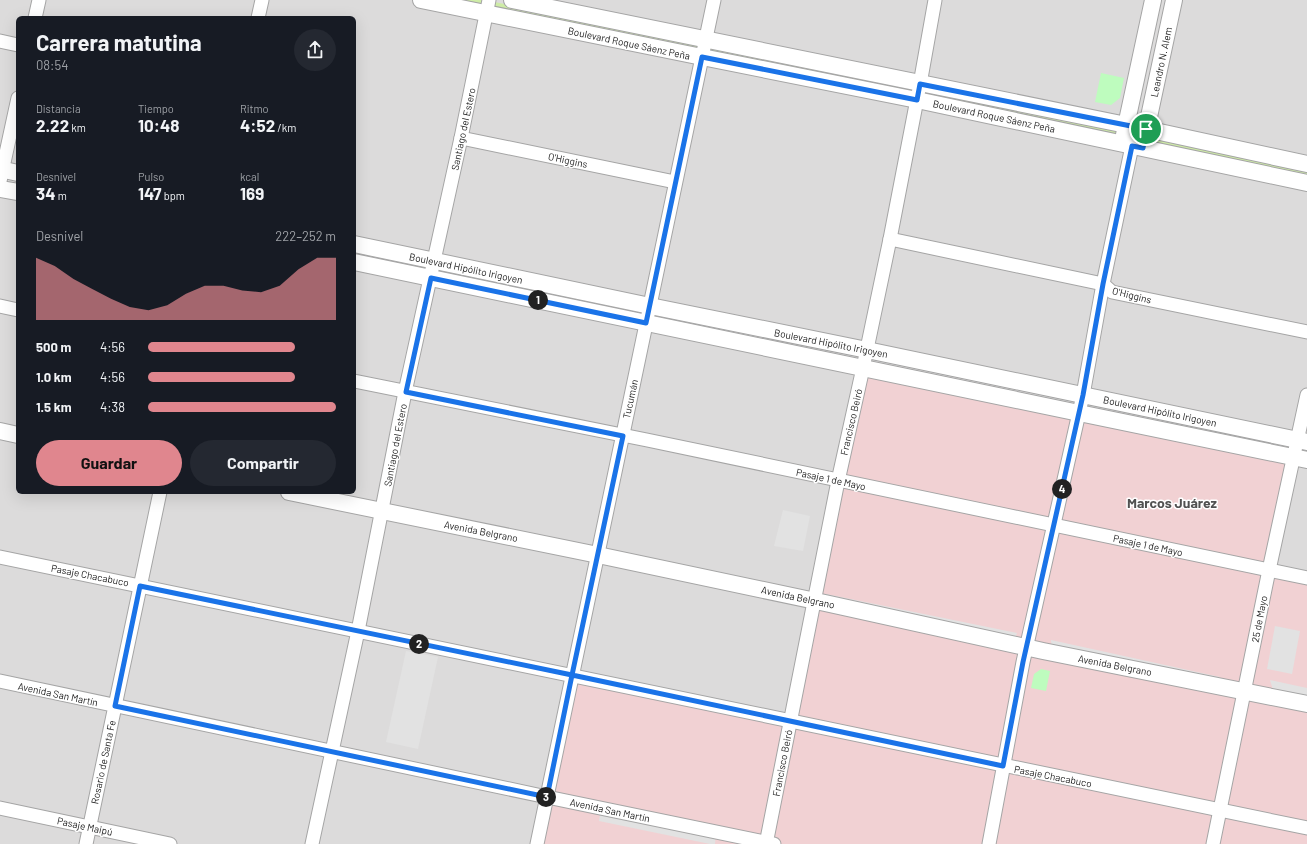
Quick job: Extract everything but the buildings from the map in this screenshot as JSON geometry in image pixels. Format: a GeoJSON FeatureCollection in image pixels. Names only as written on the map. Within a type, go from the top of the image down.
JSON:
{"type":"FeatureCollection","features":[{"type":"Feature","properties":{"kind":"street"},"geometry":{"type":"LineString","coordinates":[[35,16],[39,0]]}},
{"type":"Feature","properties":{"kind":"street"},"geometry":{"type":"LineString","coordinates":[[258,16],[262,0]]}},
{"type":"Feature","properties":{"kind":"street","name":"Boulevard Roque Sáenz Peña"},"geometry":{"type":"LineString","coordinates":[[422,0],[487,7],[702,57],[1126,125],[1307,164]]}},
{"type":"Feature","properties":{"kind":"street","name":"Boulevard Roque Sáenz Peña"},"geometry":{"type":"LineString","coordinates":[[512,0],[705,39],[1133,145],[1307,183]]}},
{"type":"Feature","properties":{"kind":"street","name":"Tucumán"},"geometry":{"type":"LineString","coordinates":[[537,844],[714,0]]}},
{"type":"Feature","properties":{"kind":"street","name":"Francisco Beiró"},"geometry":{"type":"LineString","coordinates":[[769,843],[790,720],[838,481],[890,239],[919,92],[935,0]]}},
{"type":"Feature","properties":{"kind":"street","name":"Leandro N. Alem"},"geometry":{"type":"LineString","coordinates":[[1133,145],[1126,125],[1153,0]]}},
{"type":"Feature","properties":{"kind":"street","name":"Leandro N. Alem"},"geometry":{"type":"LineString","coordinates":[[989,844],[1026,647],[1083,395],[1103,284],[1133,145],[1146,129],[1174,0]]}},
{"type":"Feature","properties":{"kind":"street","name":"Santiago del Estero"},"geometry":{"type":"LineString","coordinates":[[312,844],[358,631],[406,392],[461,138],[487,7]]}},
{"type":"Feature","properties":{"kind":"street"},"geometry":{"type":"LineString","coordinates":[[0,41],[16,45]]}},
{"type":"Feature","properties":{"kind":"street"},"geometry":{"type":"LineString","coordinates":[[5,173],[16,110]]}},
{"type":"Feature","properties":{"kind":"street","name":"O'Higgins"},"geometry":{"type":"LineString","coordinates":[[461,138],[675,182]]}},
{"type":"Feature","properties":{"kind":"street"},"geometry":{"type":"LineString","coordinates":[[0,189],[16,192]]}},
{"type":"Feature","properties":{"kind":"street","name":"O'Higgins"},"geometry":{"type":"LineString","coordinates":[[890,239],[1103,284],[1112,292],[1307,332]]}},
{"type":"Feature","properties":{"kind":"street","name":"Boulevard Hipólito Irigoyen"},"geometry":{"type":"LineString","coordinates":[[356,244],[1302,441]]}},
{"type":"Feature","properties":{"kind":"street","name":"Boulevard Hipólito Irigoyen"},"geometry":{"type":"LineString","coordinates":[[356,262],[1301,458]]}},
{"type":"Feature","properties":{"kind":"street"},"geometry":{"type":"LineString","coordinates":[[0,306],[16,310]]}},
{"type":"Feature","properties":{"kind":"street","name":"Pasaje 1 de Mayo"},"geometry":{"type":"LineString","coordinates":[[356,381],[1307,578]]}},
{"type":"Feature","properties":{"kind":"street","name":"25 de Mayo"},"geometry":{"type":"LineString","coordinates":[[1213,844],[1269,570],[1301,458],[1307,395]]}},
{"type":"Feature","properties":{"kind":"street"},"geometry":{"type":"LineString","coordinates":[[0,432],[16,435]]}},
{"type":"Feature","properties":{"kind":"street","name":"Rosario de Santa Fe"},"geometry":{"type":"LineString","coordinates":[[86,844],[160,494]]}},
{"type":"Feature","properties":{"kind":"street","name":"Avenida Belgrano"},"geometry":{"type":"LineString","coordinates":[[298,494],[814,600],[1026,647],[1307,704]]}},
{"type":"Feature","properties":{"kind":"street","name":"Pasaje Chacabuco"},"geometry":{"type":"LineString","coordinates":[[0,557],[1307,828]]}},
{"type":"Feature","properties":{"kind":"street","name":"Avenida San Martín"},"geometry":{"type":"LineString","coordinates":[[0,681],[769,843]]}},
{"type":"Feature","properties":{"kind":"street","name":"Pasaje Maipú"},"geometry":{"type":"LineString","coordinates":[[0,808],[170,844]]}},
{"type":"Feature","properties":{"kind":"shaded area"},"geometry":{"type":"Polygon","coordinates":[[[0,0],[1307,0],[1307,844],[0,844],[0,0]]]}},
{"type":"Feature","properties":{"kind":"shaded area"},"geometry":{"type":"Polygon","coordinates":[[[863,368],[1294,457],[1269,570],[1307,578],[1307,844],[537,844],[572,675],[790,720],[863,368]]]}},
{"type":"Feature","properties":{"kind":"shaded area"},"geometry":{"type":"Polygon","coordinates":[[[783,510],[810,516],[803,551],[774,546],[783,510]]]}},
{"type":"Feature","properties":{"kind":"shaded area"},"geometry":{"type":"Polygon","coordinates":[[[826,594],[1017,633],[1013,644],[825,603],[826,594]]]}},
{"type":"Feature","properties":{"kind":"shaded area"},"geometry":{"type":"Polygon","coordinates":[[[1275,626],[1300,631],[1292,674],[1267,669],[1275,626]]]}},
{"type":"Feature","properties":{"kind":"shaded area"},"geometry":{"type":"Polygon","coordinates":[[[1051,640],[1220,677],[1218,686],[1052,652],[1051,640]]]}},
{"type":"Feature","properties":{"kind":"shaded area"},"geometry":{"type":"Polygon","coordinates":[[[406,651],[438,657],[418,749],[386,742],[406,651]]]}},
{"type":"Feature","properties":{"kind":"shaded area"},"geometry":{"type":"Polygon","coordinates":[[[1270,680],[1307,688],[1307,698],[1273,690],[1270,680]]]}},
{"type":"Feature","properties":{"kind":"shaded area"},"geometry":{"type":"Polygon","coordinates":[[[601,808],[716,832],[715,844],[599,821],[601,808]]]}},
{"type":"Feature","properties":{"kind":"green space"},"geometry":{"type":"Polygon","coordinates":[[[452,0],[485,0],[1307,170],[1307,177],[452,0]]]}},
{"type":"Feature","properties":{"kind":"green space"},"geometry":{"type":"Polygon","coordinates":[[[1101,73],[1124,78],[1120,98],[1111,105],[1095,102],[1101,73]]]}},
{"type":"Feature","properties":{"kind":"green space"},"geometry":{"type":"Polygon","coordinates":[[[1041,669],[1050,671],[1046,691],[1031,688],[1034,674],[1041,669]]]}},
{"type":"Feature","properties":{"kind":"district","name":"Marcos Juárez"},"geometry":{"type":"Point","coordinates":[1172,503]}},
{"type":"Feature","properties":{"kind":"route"},"geometry":{"type":"LineString","coordinates":[[1146,129],[920,84],[917,100],[702,57],[646,323],[431,278],[406,392],[623,436],[572,675],[140,586],[115,706],[547,797],[572,675],[1003,766],[1029,634],[1083,395],[1103,284],[1132,146],[1143,148],[1146,129]]}}]}
